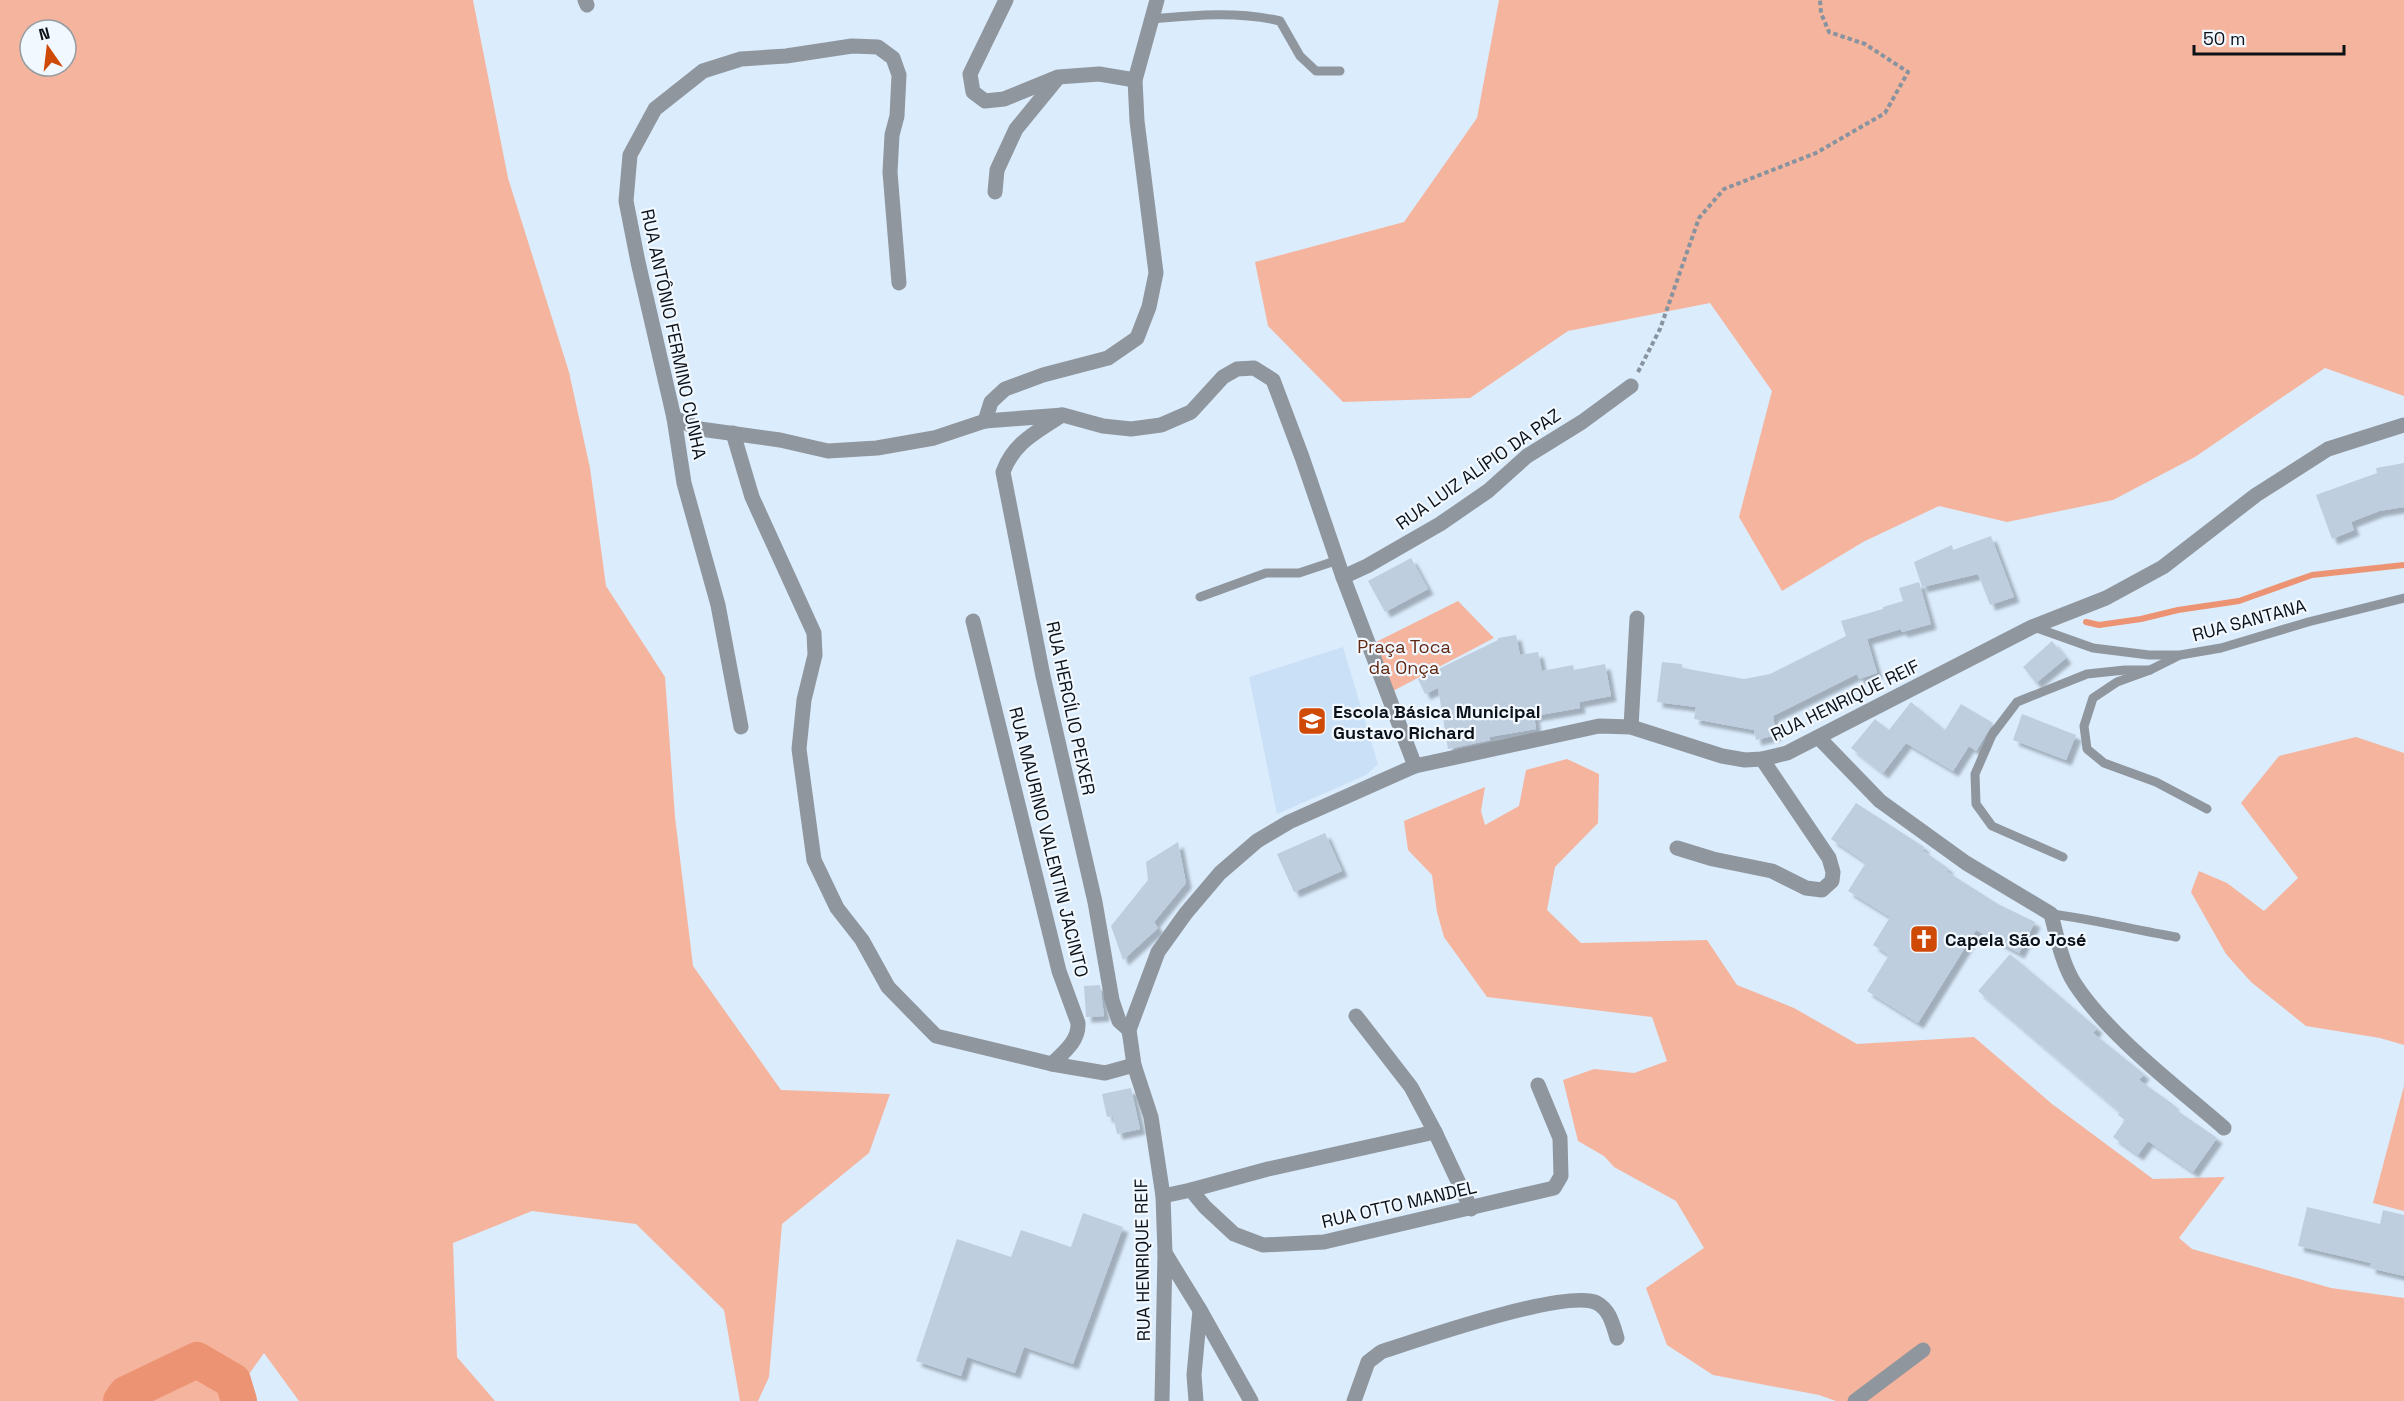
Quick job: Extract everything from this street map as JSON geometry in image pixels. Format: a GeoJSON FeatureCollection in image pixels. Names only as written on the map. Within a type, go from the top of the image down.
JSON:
{"type":"FeatureCollection","features":[{"type":"Feature","properties":{"kind":"street"},"geometry":{"type":"LineString","coordinates":[[1006,0],[970,74],[973,92],[985,100],[1004,99],[1058,77],[1099,74],[1135,80]]}},
{"type":"Feature","properties":{"kind":"street"},"geometry":{"type":"LineString","coordinates":[[985,421],[991,402],[1005,389],[1042,375],[1108,358],[1137,338],[1149,307],[1156,273],[1137,121],[1135,80],[1157,0]]}},
{"type":"Feature","properties":{"kind":"street","name":"RUA ANTÔNIO FERMINO CUNHA"},"geometry":{"type":"LineString","coordinates":[[741,727],[718,605],[684,483],[674,418],[626,201],[630,155],[655,109],[703,71],[741,59],[786,56],[852,46],[878,47],[893,57],[898,75],[897,116],[892,135],[890,172],[899,283]]}},
{"type":"Feature","properties":{"kind":"street"},"geometry":{"type":"LineString","coordinates":[[995,192],[997,170],[1016,129],[1058,77]]}},
{"type":"Feature","properties":{"kind":"street"},"geometry":{"type":"LineString","coordinates":[[674,418],[700,429],[780,440],[828,451],[877,448],[934,438],[985,421],[1063,415],[1103,426],[1131,429],[1161,425],[1191,412],[1223,377],[1237,369],[1254,368],[1273,380],[1343,577],[1416,766]]}},
{"type":"Feature","properties":{"kind":"street","name":"RUA LUIZ ALÍPIO DA PAZ"},"geometry":{"type":"LineString","coordinates":[[1343,577],[1367,566],[1440,524],[1488,491],[1527,456],[1582,422],[1631,386]]}},
{"type":"Feature","properties":{"kind":"street","name":"RUA HERCÍLIO PEIXER"},"geometry":{"type":"LineString","coordinates":[[1063,415],[1024,441],[1009,455],[1003,472],[1043,676],[1095,902],[1112,1000],[1119,1022],[1129,1030]]}},
{"type":"Feature","properties":{"kind":"street","name":"RUA HENRIQUE REIF"},"geometry":{"type":"LineString","coordinates":[[1162,1401],[1165,1253],[1163,1196],[1151,1117],[1134,1065],[1129,1030],[1158,952],[1186,913],[1220,873],[1257,841],[1290,822],[1416,766],[1599,726],[1631,727],[1722,756],[1745,760],[1762,759],[1787,753],[2032,627],[2106,598],[2163,567],[2256,495],[2328,449],[2404,425]]}},
{"type":"Feature","properties":{"kind":"street"},"geometry":{"type":"LineString","coordinates":[[733,433],[752,497],[814,633],[814,655],[804,700],[799,749],[814,860],[837,908],[862,940],[888,987],[936,1036],[1052,1064],[1106,1073],[1134,1065]]}},
{"type":"Feature","properties":{"kind":"street"},"geometry":{"type":"LineString","coordinates":[[1631,727],[1637,618]]}},
{"type":"Feature","properties":{"kind":"street","name":"RUA MAURINO VALENTIN JACINTO"},"geometry":{"type":"LineString","coordinates":[[973,621],[1059,971],[1078,1023],[1078,1032],[1073,1043],[1052,1064]]}},
{"type":"Feature","properties":{"kind":"street"},"geometry":{"type":"LineString","coordinates":[[1818,738],[1880,801],[1966,864],[2051,914],[2060,948],[2074,982],[2104,1021],[2224,1128]]}},
{"type":"Feature","properties":{"kind":"street"},"geometry":{"type":"LineString","coordinates":[[1677,848],[1713,859],[1772,870],[1806,888],[1822,890],[1832,882],[1833,872],[1829,858],[1762,759]]}},
{"type":"Feature","properties":{"kind":"street"},"geometry":{"type":"LineString","coordinates":[[1356,1016],[1411,1087],[1471,1209]]}},
{"type":"Feature","properties":{"kind":"street","name":"RUA OTTO MANDEL"},"geometry":{"type":"LineString","coordinates":[[1191,1190],[1205,1207],[1234,1234],[1263,1245],[1323,1242],[1554,1188],[1561,1176],[1560,1138],[1538,1085]]}},
{"type":"Feature","properties":{"kind":"street"},"geometry":{"type":"LineString","coordinates":[[1163,1196],[1268,1169],[1435,1132]]}},
{"type":"Feature","properties":{"kind":"street"},"geometry":{"type":"LineString","coordinates":[[1165,1253],[1251,1401]]}},
{"type":"Feature","properties":{"kind":"street"},"geometry":{"type":"LineString","coordinates":[[1354,1401],[1368,1362],[1381,1352],[1481,1319],[1577,1299],[1597,1303],[1610,1316],[1617,1338]]}},
{"type":"Feature","properties":{"kind":"street"},"geometry":{"type":"LineString","coordinates":[[1196,1401],[1194,1376],[1200,1310]]}},
{"type":"Feature","properties":{"kind":"street"},"geometry":{"type":"LineString","coordinates":[[1855,1401],[1923,1350]]}},
{"type":"Feature","properties":{"kind":"lane"},"geometry":{"type":"LineString","coordinates":[[1151,19],[1200,15],[1255,15],[1280,21],[1300,56],[1316,71],[1340,71]]}},
{"type":"Feature","properties":{"kind":"lane"},"geometry":{"type":"LineString","coordinates":[[1200,597],[1266,573],[1299,573],[1338,560]]}},
{"type":"Feature","properties":{"kind":"lane","name":"RUA SANTANA"},"geometry":{"type":"LineString","coordinates":[[2032,627],[2093,648],[2149,655],[2180,655],[2221,648],[2308,622],[2404,598]]}},
{"type":"Feature","properties":{"kind":"lane"},"geometry":{"type":"LineString","coordinates":[[2180,655],[2118,682],[2093,698],[2084,726],[2087,749],[2104,763],[2156,782],[2207,809]]}},
{"type":"Feature","properties":{"kind":"lane"},"geometry":{"type":"LineString","coordinates":[[2063,857],[1992,826],[1976,804],[1975,774],[1992,735],[2017,702],[2087,674],[2150,670]]}},
{"type":"Feature","properties":{"kind":"lane"},"geometry":{"type":"LineString","coordinates":[[2051,914],[2084,918],[2121,928],[2176,937]]}},
{"type":"Feature","properties":{"kind":"path"},"geometry":{"type":"LineString","coordinates":[[1631,386],[1660,329],[1699,218],[1724,189],[1816,153],[1885,113],[1908,72],[1865,44],[1829,32],[1821,13],[1820,0]]}},
{"type":"Feature","properties":{"kind":"shaded area","name":"Escola Básica Municipal Gustavo Richard"},"geometry":{"type":"Polygon","coordinates":[[[1343,647],[1378,764],[1366,775],[1277,814],[1249,677],[1343,647]]]}},
{"type":"Feature","properties":{"kind":"green space"},"geometry":{"type":"Polygon","coordinates":[[[0,0],[473,0],[508,178],[569,372],[590,468],[606,586],[665,677],[675,817],[693,966],[781,1090],[890,1094],[869,1153],[782,1224],[769,1377],[758,1401],[740,1401],[724,1310],[636,1224],[532,1211],[453,1243],[457,1357],[495,1401],[299,1401],[264,1353],[230,1401],[0,1401],[0,0]]]}},
{"type":"Feature","properties":{"kind":"green space"},"geometry":{"type":"Polygon","coordinates":[[[1499,0],[2404,0],[2404,396],[2325,368],[2195,457],[2113,500],[2007,522],[1939,506],[1863,542],[1782,591],[1739,517],[1772,391],[1710,303],[1568,331],[1470,398],[1343,402],[1268,326],[1255,262],[1404,222],[1477,118],[1499,0]]]}},
{"type":"Feature","properties":{"kind":"green space","name":"Praça Toca da Onça"},"geometry":{"type":"Polygon","coordinates":[[[1458,601],[1494,638],[1391,692],[1372,644],[1458,601]]]}},
{"type":"Feature","properties":{"kind":"green space"},"geometry":{"type":"Polygon","coordinates":[[[2356,737],[2404,753],[2404,1045],[2380,1038],[2306,1026],[2251,982],[2226,954],[2191,892],[2199,871],[2227,883],[2264,911],[2298,878],[2241,803],[2279,756],[2356,737]]]}},
{"type":"Feature","properties":{"kind":"green space"},"geometry":{"type":"Polygon","coordinates":[[[1567,759],[1599,774],[1598,823],[1555,867],[1547,910],[1581,943],[1707,940],[1737,985],[1794,1008],[1857,1044],[1974,1037],[2052,1104],[2153,1179],[2225,1177],[2179,1238],[2192,1249],[2331,1288],[2404,1298],[2404,1401],[1836,1401],[1819,1395],[1713,1375],[1667,1345],[1646,1288],[1704,1248],[1676,1201],[1614,1167],[1604,1156],[1578,1141],[1563,1080],[1594,1069],[1634,1073],[1667,1061],[1652,1017],[1487,997],[1444,937],[1437,912],[1432,875],[1408,850],[1404,821],[1485,787],[1481,811],[1485,825],[1519,806],[1526,770],[1567,759]]]}},
{"type":"Feature","properties":{"kind":"green space"},"geometry":{"type":"Polygon","coordinates":[[[2404,1086],[2404,1211],[2373,1203],[2404,1086]]]}},
{"type":"Feature","properties":{"kind":"building"},"geometry":{"type":"Polygon","coordinates":[[[2404,463],[2404,507],[2379,511],[2351,522],[2354,530],[2332,539],[2316,495],[2377,473],[2376,468],[2404,463]]]}},
{"type":"Feature","properties":{"kind":"building"},"geometry":{"type":"Polygon","coordinates":[[[1991,536],[2014,597],[1990,605],[1978,574],[1922,587],[1914,562],[1952,545],[1953,550],[1991,536]]]}},
{"type":"Feature","properties":{"kind":"building"},"geometry":{"type":"Polygon","coordinates":[[[1411,558],[1428,589],[1385,612],[1368,581],[1411,558]]]}},
{"type":"Feature","properties":{"kind":"building"},"geometry":{"type":"Polygon","coordinates":[[[1919,582],[1931,624],[1902,632],[1901,629],[1867,639],[1877,673],[1859,679],[1857,674],[1773,716],[1776,735],[1756,740],[1754,730],[1694,719],[1696,707],[1657,702],[1662,662],[1682,664],[1682,668],[1744,679],[1770,674],[1846,636],[1841,621],[1903,601],[1899,588],[1919,582]]]}},
{"type":"Feature","properties":{"kind":"building"},"geometry":{"type":"Polygon","coordinates":[[[1516,635],[1520,655],[1538,652],[1542,671],[1573,665],[1574,670],[1605,664],[1611,696],[1579,702],[1580,708],[1534,716],[1536,729],[1489,737],[1490,740],[1448,749],[1438,688],[1425,694],[1418,679],[1498,638],[1516,635]]]}},
{"type":"Feature","properties":{"kind":"building"},"geometry":{"type":"Polygon","coordinates":[[[2052,641],[2066,658],[2036,683],[2023,667],[2052,641]]]}},
{"type":"Feature","properties":{"kind":"building"},"geometry":{"type":"Polygon","coordinates":[[[1911,702],[1945,730],[1961,704],[1993,723],[1976,751],[1969,746],[1953,771],[1906,743],[1883,773],[1851,748],[1875,719],[1889,730],[1911,702]]]}},
{"type":"Feature","properties":{"kind":"building"},"geometry":{"type":"Polygon","coordinates":[[[2022,714],[2076,735],[2066,760],[2013,740],[2022,714]]]}},
{"type":"Feature","properties":{"kind":"building"},"geometry":{"type":"Polygon","coordinates":[[[1856,803],[1924,847],[1922,850],[1948,868],[1946,871],[1998,904],[2035,922],[2019,953],[1976,930],[1918,1023],[1867,991],[1889,955],[1873,945],[1890,917],[1848,891],[1865,864],[1862,863],[1864,861],[1831,839],[1856,803]]]}},
{"type":"Feature","properties":{"kind":"building"},"geometry":{"type":"Polygon","coordinates":[[[1325,833],[1342,871],[1294,892],[1277,854],[1325,833]]]}},
{"type":"Feature","properties":{"kind":"building"},"geometry":{"type":"Polygon","coordinates":[[[1178,842],[1186,883],[1154,922],[1158,928],[1123,960],[1111,926],[1148,880],[1146,862],[1178,842]]]}},
{"type":"Feature","properties":{"kind":"building"},"geometry":{"type":"Polygon","coordinates":[[[2010,954],[2097,1028],[2093,1033],[2144,1074],[2139,1080],[2174,1105],[2172,1107],[2217,1138],[2193,1172],[2148,1141],[2138,1155],[2113,1137],[2125,1120],[2118,1115],[2120,1112],[1978,991],[2010,954]]]}},
{"type":"Feature","properties":{"kind":"building"},"geometry":{"type":"Polygon","coordinates":[[[1100,985],[1104,1016],[1086,1017],[1084,986],[1100,985]]]}},
{"type":"Feature","properties":{"kind":"building"},"geometry":{"type":"Polygon","coordinates":[[[1131,1088],[1140,1129],[1117,1134],[1113,1116],[1107,1117],[1102,1094],[1131,1088]]]}},
{"type":"Feature","properties":{"kind":"building"},"geometry":{"type":"Polygon","coordinates":[[[2307,1207],[2380,1224],[2383,1210],[2404,1215],[2404,1276],[2370,1268],[2371,1263],[2298,1246],[2307,1207]]]}},
{"type":"Feature","properties":{"kind":"building"},"geometry":{"type":"Polygon","coordinates":[[[1083,1213],[1123,1227],[1073,1364],[1024,1347],[1015,1373],[967,1357],[961,1376],[916,1361],[957,1239],[1011,1257],[1021,1230],[1071,1247],[1083,1213]]]}},
{"type":"Feature","properties":{"kind":"waterway"},"geometry":{"type":"LineString","coordinates":[[2086,622],[2099,625],[2141,619],[2178,610],[2239,601],[2312,575],[2404,565]]}},
{"type":"Feature","properties":{"kind":"waterway"},"geometry":{"type":"LineString","coordinates":[[121,1401],[126,1394],[197,1360],[233,1381],[239,1401]]}},
{"type":"Feature","properties":{"kind":"place","name":"Escola Básica Municipal Gustavo Richard"},"geometry":{"type":"Point","coordinates":[1312,721]}},
{"type":"Feature","properties":{"kind":"place","name":"Capela São José"},"geometry":{"type":"Point","coordinates":[1924,939]}}]}
